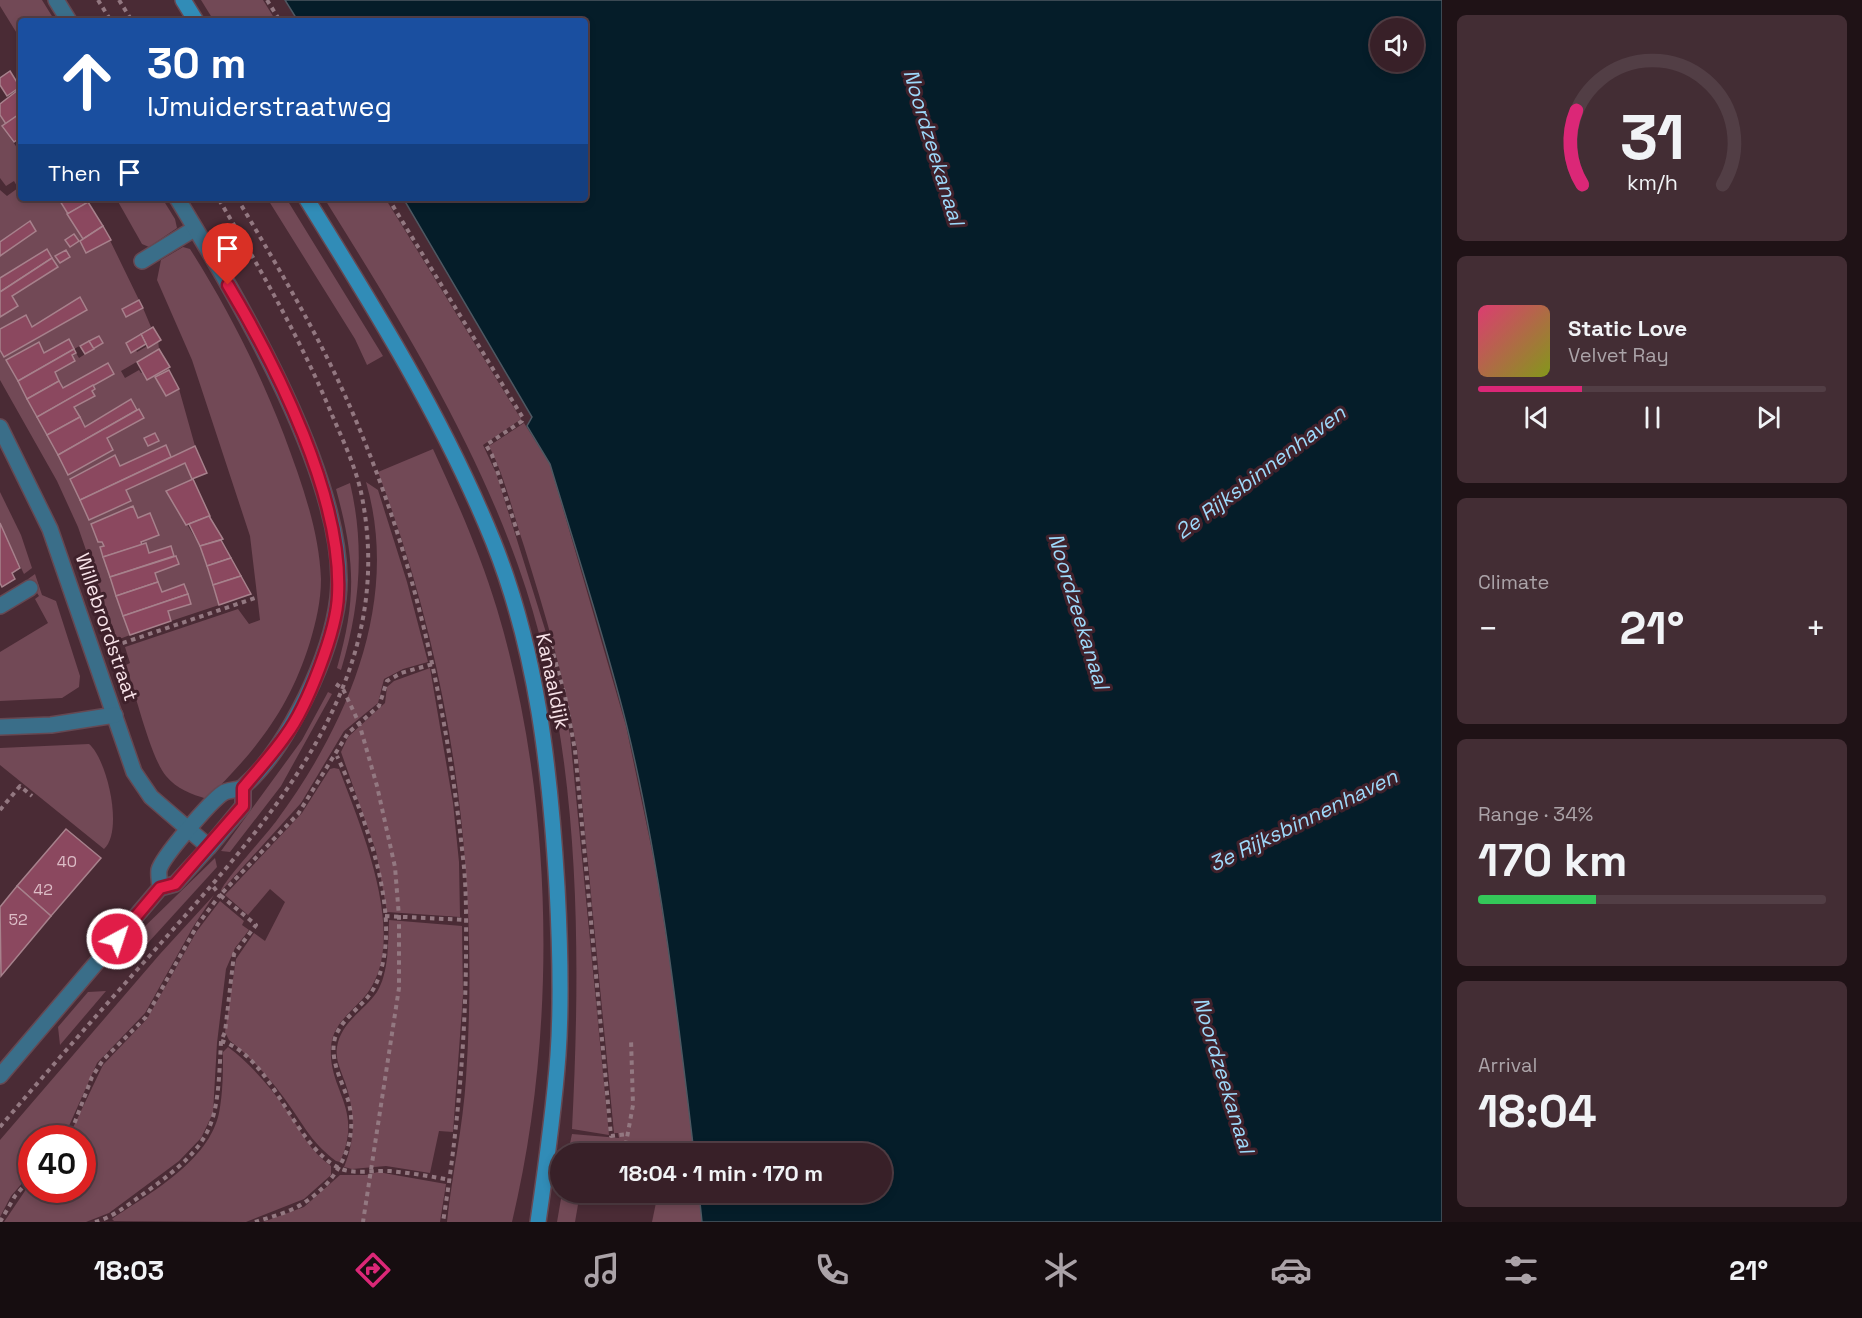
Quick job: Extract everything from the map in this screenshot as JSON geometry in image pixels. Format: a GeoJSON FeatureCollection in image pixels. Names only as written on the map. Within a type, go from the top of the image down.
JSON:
{"type":"FeatureCollection","features":[{"type":"Feature","properties":{"kind":"main road"},"geometry":{"type":"LineString","coordinates":[[183,0],[194,18]]}},
{"type":"Feature","properties":{"kind":"main road","name":"Kanaaldijk"},"geometry":{"type":"LineString","coordinates":[[308,201],[406,363],[466,476],[494,544],[531,668],[553,821],[561,958],[559,1054],[537,1222]]}},
{"type":"Feature","properties":{"kind":"street"},"geometry":{"type":"LineString","coordinates":[[56,0],[67,18]]}},
{"type":"Feature","properties":{"kind":"street"},"geometry":{"type":"LineString","coordinates":[[160,888],[159,869],[188,829],[224,793],[243,788],[288,734],[317,674],[330,636],[338,597],[338,556],[325,499],[298,425],[261,346],[179,201]]}},
{"type":"Feature","properties":{"kind":"street"},"geometry":{"type":"LineString","coordinates":[[142,261],[194,229]]}},
{"type":"Feature","properties":{"kind":"street","name":"Willebrordstraat"},"geometry":{"type":"LineString","coordinates":[[0,427],[50,529],[134,772],[142,786],[209,847]]}},
{"type":"Feature","properties":{"kind":"street"},"geometry":{"type":"LineString","coordinates":[[0,606],[30,588]]}},
{"type":"Feature","properties":{"kind":"street"},"geometry":{"type":"LineString","coordinates":[[0,727],[51,725],[115,715]]}},
{"type":"Feature","properties":{"kind":"street"},"geometry":{"type":"LineString","coordinates":[[0,1076],[160,888],[175,884],[209,847],[243,806],[243,788]]}},
{"type":"Feature","properties":{"kind":"path"},"geometry":{"type":"LineString","coordinates":[[98,0],[109,18]]}},
{"type":"Feature","properties":{"kind":"path"},"geometry":{"type":"LineString","coordinates":[[118,0],[130,18]]}},
{"type":"Feature","properties":{"kind":"path"},"geometry":{"type":"LineString","coordinates":[[267,0],[278,18]]}},
{"type":"Feature","properties":{"kind":"path"},"geometry":{"type":"LineString","coordinates":[[0,1127],[251,841],[283,798],[319,739],[343,689],[357,648],[365,609],[367,542],[360,490],[345,446],[311,367],[220,201]]}},
{"type":"Feature","properties":{"kind":"path"},"geometry":{"type":"LineString","coordinates":[[239,201],[300,305],[354,415],[395,526],[433,664],[448,741],[463,859],[466,920],[465,997],[458,1121],[443,1222]]}},
{"type":"Feature","properties":{"kind":"path"},"geometry":{"type":"LineString","coordinates":[[390,201],[523,418],[522,422],[488,444]]}},
{"type":"Feature","properties":{"kind":"path"},"geometry":{"type":"LineString","coordinates":[[94,652],[255,598]]}},
{"type":"Feature","properties":{"kind":"path"},"geometry":{"type":"LineString","coordinates":[[74,1125],[92,1077],[103,1060],[146,1017],[198,924],[220,896],[298,814],[348,733],[379,706],[387,681],[401,673],[433,664]]}},
{"type":"Feature","properties":{"kind":"path"},"geometry":{"type":"LineString","coordinates":[[317,674],[343,689],[359,723],[395,867],[399,917],[399,988],[363,1222]]}},
{"type":"Feature","properties":{"kind":"path"},"geometry":{"type":"LineString","coordinates":[[255,1222],[301,1205],[331,1180],[339,1168],[350,1142],[352,1127],[351,1114],[336,1066],[335,1040],[347,1018],[375,987],[384,956],[385,916],[382,891],[350,784],[336,755]]}},
{"type":"Feature","properties":{"kind":"path"},"geometry":{"type":"LineString","coordinates":[[0,810],[20,786],[32,796]]}},
{"type":"Feature","properties":{"kind":"path"},"geometry":{"type":"LineString","coordinates":[[95,1222],[157,1183],[190,1156],[204,1140],[217,1110],[221,1041],[225,1032],[234,954],[256,925],[220,896],[212,885]]}},
{"type":"Feature","properties":{"kind":"path"},"geometry":{"type":"LineString","coordinates":[[385,916],[466,920]]}},
{"type":"Feature","properties":{"kind":"path"},"geometry":{"type":"LineString","coordinates":[[626,1143],[633,1106],[631,1039]]}},
{"type":"Feature","properties":{"kind":"path"},"geometry":{"type":"LineString","coordinates":[[221,1041],[230,1044],[256,1067],[313,1146],[339,1168],[450,1180]]}},
{"type":"Feature","properties":{"kind":"path"},"geometry":{"type":"LineString","coordinates":[[0,1222],[18,1193]]}},
{"type":"Feature","properties":{"kind":"path"},"geometry":{"type":"LineString","coordinates":[[101,1220],[107,1222]]}},
{"type":"Feature","properties":{"kind":"shaded area"},"geometry":{"type":"Polygon","coordinates":[[[0,0],[42,0],[53,18],[18,18],[18,35],[0,6],[0,0]]]}},
{"type":"Feature","properties":{"kind":"shaded area"},"geometry":{"type":"Polygon","coordinates":[[[201,0],[263,0],[274,18],[212,18],[201,0]]]}},
{"type":"Feature","properties":{"kind":"shaded area"},"geometry":{"type":"Polygon","coordinates":[[[0,115],[6,124],[2,127],[18,149],[18,188],[14,181],[6,186],[0,178],[0,115]]]}},
{"type":"Feature","properties":{"kind":"shaded area"},"geometry":{"type":"Polygon","coordinates":[[[18,188],[18,201],[60,201],[83,239],[103,226],[139,300],[122,309],[126,317],[143,308],[151,327],[130,340],[137,352],[158,340],[159,349],[121,371],[125,378],[139,370],[141,373],[165,360],[169,370],[156,377],[166,396],[179,389],[195,446],[171,457],[165,445],[120,466],[114,455],[71,478],[90,520],[130,501],[126,490],[185,463],[192,479],[167,491],[200,546],[219,605],[171,621],[168,611],[191,604],[184,584],[162,592],[155,573],[179,564],[177,556],[174,556],[171,546],[149,553],[146,544],[141,542],[159,535],[150,513],[138,518],[133,506],[91,524],[98,542],[102,542],[104,546],[100,548],[130,635],[117,640],[78,527],[57,481],[0,380],[0,350],[5,357],[87,310],[80,297],[32,327],[26,315],[0,329],[0,317],[18,306],[12,296],[58,267],[47,250],[0,278],[0,256],[36,231],[29,221],[0,242],[0,190],[7,196],[18,188]],[[69,340],[44,353],[38,342],[6,360],[69,474],[113,450],[107,438],[144,418],[130,399],[85,427],[74,407],[94,396],[93,385],[63,388],[55,372],[76,353],[79,358],[93,349],[89,341],[74,349],[69,340]]]}},
{"type":"Feature","properties":{"kind":"shaded area"},"geometry":{"type":"Polygon","coordinates":[[[118,201],[164,201],[175,219],[177,228],[149,247],[142,244],[118,201]]]}},
{"type":"Feature","properties":{"kind":"shaded area"},"geometry":{"type":"Polygon","coordinates":[[[269,201],[288,201],[383,356],[367,365],[355,339],[269,201]]]}},
{"type":"Feature","properties":{"kind":"shaded area"},"geometry":{"type":"Polygon","coordinates":[[[326,201],[387,201],[521,419],[483,445],[496,473],[549,642],[570,735],[609,1135],[572,1129],[576,994],[573,857],[558,720],[544,654],[526,589],[486,486],[437,388],[326,201]]]}},
{"type":"Feature","properties":{"kind":"shaded area"},"geometry":{"type":"Polygon","coordinates":[[[183,247],[190,249],[217,293],[253,363],[284,435],[313,524],[321,579],[314,627],[302,666],[292,688],[256,746],[207,799],[180,788],[170,781],[160,767],[149,740],[126,665],[130,663],[125,647],[238,609],[249,624],[260,620],[250,536],[192,360],[157,280],[161,260],[183,247]]]}},
{"type":"Feature","properties":{"kind":"shaded area"},"geometry":{"type":"Polygon","coordinates":[[[524,423],[550,464],[626,726],[655,865],[676,1000],[693,1143],[570,1143],[572,1134],[619,1138],[618,1133],[614,1133],[577,749],[567,698],[547,621],[504,483],[489,446],[524,423]]]}},
{"type":"Feature","properties":{"kind":"shaded area"},"geometry":{"type":"Polygon","coordinates":[[[433,449],[468,528],[497,609],[516,682],[530,758],[539,835],[543,914],[542,994],[537,1072],[527,1148],[512,1222],[447,1222],[466,1078],[469,923],[464,846],[455,770],[442,694],[425,619],[404,545],[378,472],[433,449]]]}},
{"type":"Feature","properties":{"kind":"shaded area"},"geometry":{"type":"Polygon","coordinates":[[[366,482],[378,490],[407,582],[428,662],[403,669],[384,679],[378,703],[344,731],[301,803],[221,891],[277,820],[302,783],[345,703],[361,660],[372,617],[377,572],[375,527],[366,482]]]}},
{"type":"Feature","properties":{"kind":"shaded area"},"geometry":{"type":"Polygon","coordinates":[[[350,483],[358,530],[358,577],[353,623],[341,670],[337,668],[348,620],[351,578],[347,537],[336,489],[350,483]]]}},
{"type":"Feature","properties":{"kind":"shaded area"},"geometry":{"type":"Polygon","coordinates":[[[0,492],[21,535],[32,568],[24,574],[0,525],[0,492]]]}},
{"type":"Feature","properties":{"kind":"shaded area"},"geometry":{"type":"Polygon","coordinates":[[[35,574],[42,595],[56,601],[80,676],[79,687],[62,698],[0,701],[0,652],[48,623],[35,599],[39,596],[28,579],[35,574]]]}},
{"type":"Feature","properties":{"kind":"shaded area"},"geometry":{"type":"Polygon","coordinates":[[[430,668],[453,803],[459,862],[460,917],[387,912],[376,851],[341,752],[348,737],[385,703],[387,687],[394,681],[430,668]]]}},
{"type":"Feature","properties":{"kind":"shaded area"},"geometry":{"type":"Polygon","coordinates":[[[328,692],[332,694],[281,786],[230,852],[221,851],[302,740],[328,692]]]}},
{"type":"Feature","properties":{"kind":"shaded area"},"geometry":{"type":"Polygon","coordinates":[[[89,744],[102,764],[111,795],[113,827],[110,840],[104,849],[0,765],[0,748],[89,744]]]}},
{"type":"Feature","properties":{"kind":"shaded area"},"geometry":{"type":"Polygon","coordinates":[[[330,769],[339,769],[358,818],[376,876],[384,935],[381,961],[373,984],[337,1028],[331,1047],[335,1076],[347,1113],[346,1143],[340,1162],[328,1155],[317,1144],[272,1083],[256,1064],[229,1040],[225,1032],[236,959],[254,933],[265,941],[285,902],[270,889],[248,915],[225,895],[302,813],[330,769]]]}},
{"type":"Feature","properties":{"kind":"shaded area"},"geometry":{"type":"Polygon","coordinates":[[[215,858],[217,867],[137,955],[135,936],[215,858]]]}},
{"type":"Feature","properties":{"kind":"shaded area"},"geometry":{"type":"Polygon","coordinates":[[[214,895],[193,927],[145,1013],[97,1063],[69,1125],[18,1125],[18,1188],[0,1217],[0,1140],[160,954],[214,895]]]}},
{"type":"Feature","properties":{"kind":"shaded area"},"geometry":{"type":"Polygon","coordinates":[[[220,901],[244,921],[242,925],[249,930],[235,948],[226,969],[217,1043],[213,1113],[201,1138],[179,1161],[109,1213],[86,1222],[4,1222],[18,1201],[96,1203],[96,1125],[74,1125],[103,1065],[147,1019],[197,931],[220,901]]]}},
{"type":"Feature","properties":{"kind":"shaded area"},"geometry":{"type":"Polygon","coordinates":[[[389,920],[462,926],[463,995],[453,1132],[439,1131],[430,1173],[386,1166],[352,1169],[344,1167],[351,1146],[353,1125],[337,1047],[343,1031],[372,999],[381,984],[387,957],[389,920]]]}},
{"type":"Feature","properties":{"kind":"shaded area"},"geometry":{"type":"Polygon","coordinates":[[[106,991],[60,1045],[58,1027],[88,992],[106,991]]]}},
{"type":"Feature","properties":{"kind":"shaded area"},"geometry":{"type":"Polygon","coordinates":[[[228,1047],[253,1069],[275,1094],[311,1147],[331,1166],[331,1175],[304,1199],[246,1222],[114,1221],[112,1219],[176,1174],[203,1146],[213,1130],[219,1113],[223,1052],[228,1047]]]}},
{"type":"Feature","properties":{"kind":"shaded area"},"geometry":{"type":"Polygon","coordinates":[[[378,1172],[446,1184],[440,1222],[263,1222],[304,1207],[340,1175],[366,1175],[378,1172]]]}},
{"type":"Feature","properties":{"kind":"shaded area"},"geometry":{"type":"Polygon","coordinates":[[[560,1203],[578,1203],[575,1222],[557,1222],[560,1203]]]}},
{"type":"Feature","properties":{"kind":"shaded area"},"geometry":{"type":"Polygon","coordinates":[[[656,1203],[700,1203],[702,1222],[652,1222],[656,1203]]]}},
{"type":"Feature","properties":{"kind":"water"},"geometry":{"type":"Polygon","coordinates":[[[285,0],[1442,0],[1442,1222],[702,1222],[700,1203],[892,1203],[892,1143],[693,1143],[659,886],[627,727],[550,464],[527,426],[532,417],[405,201],[588,201],[588,18],[296,18],[285,0]]]}},
{"type":"Feature","properties":{"kind":"building"},"geometry":{"type":"Polygon","coordinates":[[[10,71],[18,84],[18,88],[7,96],[0,85],[0,78],[10,71]]]}},
{"type":"Feature","properties":{"kind":"building"},"geometry":{"type":"Polygon","coordinates":[[[18,90],[18,115],[6,124],[0,115],[0,104],[18,90]]]}},
{"type":"Feature","properties":{"kind":"building"},"geometry":{"type":"Polygon","coordinates":[[[18,115],[18,139],[14,142],[2,126],[18,115]]]}},
{"type":"Feature","properties":{"kind":"building"},"geometry":{"type":"Polygon","coordinates":[[[60,201],[86,201],[87,203],[68,214],[60,201]]]}},
{"type":"Feature","properties":{"kind":"building"},"geometry":{"type":"Polygon","coordinates":[[[88,202],[103,226],[83,239],[67,214],[88,202]]]}},
{"type":"Feature","properties":{"kind":"building"},"geometry":{"type":"Polygon","coordinates":[[[30,221],[36,231],[0,256],[0,242],[30,221]]]}},
{"type":"Feature","properties":{"kind":"building"},"geometry":{"type":"Polygon","coordinates":[[[103,226],[111,240],[86,253],[80,241],[103,226]]]}},
{"type":"Feature","properties":{"kind":"building"},"geometry":{"type":"Polygon","coordinates":[[[74,234],[79,241],[70,247],[65,240],[74,234]]]}},
{"type":"Feature","properties":{"kind":"building"},"geometry":{"type":"Polygon","coordinates":[[[47,249],[52,258],[0,292],[0,278],[47,249]]]}},
{"type":"Feature","properties":{"kind":"building"},"geometry":{"type":"Polygon","coordinates":[[[66,250],[70,257],[60,263],[55,256],[66,250]]]}},
{"type":"Feature","properties":{"kind":"building"},"geometry":{"type":"Polygon","coordinates":[[[52,258],[58,267],[12,296],[18,306],[0,317],[0,292],[52,258]]]}},
{"type":"Feature","properties":{"kind":"building"},"geometry":{"type":"Polygon","coordinates":[[[80,297],[87,310],[4,357],[0,350],[0,329],[26,315],[32,327],[80,297]]]}},
{"type":"Feature","properties":{"kind":"building"},"geometry":{"type":"Polygon","coordinates":[[[139,300],[143,308],[126,317],[122,309],[139,300]]]}},
{"type":"Feature","properties":{"kind":"building"},"geometry":{"type":"Polygon","coordinates":[[[153,327],[161,340],[148,348],[141,334],[153,327]]]}},
{"type":"Feature","properties":{"kind":"building"},"geometry":{"type":"Polygon","coordinates":[[[141,334],[146,344],[131,353],[126,343],[141,334]]]}},
{"type":"Feature","properties":{"kind":"building"},"geometry":{"type":"Polygon","coordinates":[[[99,336],[103,343],[93,349],[89,341],[99,336]]]}},
{"type":"Feature","properties":{"kind":"building"},"geometry":{"type":"Polygon","coordinates":[[[69,339],[74,349],[18,381],[6,360],[39,342],[44,353],[69,339]]]}},
{"type":"Feature","properties":{"kind":"building"},"geometry":{"type":"Polygon","coordinates":[[[89,341],[94,349],[85,354],[80,346],[89,341]]]}},
{"type":"Feature","properties":{"kind":"building"},"geometry":{"type":"Polygon","coordinates":[[[74,349],[76,353],[72,355],[75,361],[55,372],[59,381],[27,399],[18,381],[74,349]]]}},
{"type":"Feature","properties":{"kind":"building"},"geometry":{"type":"Polygon","coordinates":[[[159,349],[170,367],[147,380],[137,362],[159,349]]]}},
{"type":"Feature","properties":{"kind":"building"},"geometry":{"type":"Polygon","coordinates":[[[108,363],[114,374],[37,417],[27,399],[59,381],[63,388],[108,363]]]}},
{"type":"Feature","properties":{"kind":"building"},"geometry":{"type":"Polygon","coordinates":[[[169,370],[179,389],[166,396],[155,377],[169,370]]]}},
{"type":"Feature","properties":{"kind":"building"},"geometry":{"type":"Polygon","coordinates":[[[93,385],[95,389],[92,391],[95,396],[74,407],[80,417],[47,435],[37,417],[93,385]]]}},
{"type":"Feature","properties":{"kind":"building"},"geometry":{"type":"Polygon","coordinates":[[[131,399],[137,410],[58,455],[47,435],[80,417],[85,427],[131,399]]]}},
{"type":"Feature","properties":{"kind":"building"},"geometry":{"type":"Polygon","coordinates":[[[139,409],[144,418],[107,438],[113,450],[68,475],[58,455],[139,409]]]}},
{"type":"Feature","properties":{"kind":"building"},"geometry":{"type":"Polygon","coordinates":[[[155,433],[159,441],[148,446],[144,438],[155,433]]]}},
{"type":"Feature","properties":{"kind":"building"},"geometry":{"type":"Polygon","coordinates":[[[166,445],[171,457],[80,500],[70,479],[115,455],[120,466],[166,445]]]}},
{"type":"Feature","properties":{"kind":"building"},"geometry":{"type":"Polygon","coordinates":[[[195,446],[207,473],[192,479],[185,463],[126,490],[131,501],[89,520],[80,500],[195,446]]]}},
{"type":"Feature","properties":{"kind":"building"},"geometry":{"type":"Polygon","coordinates":[[[193,479],[210,516],[186,525],[166,491],[193,479]]]}},
{"type":"Feature","properties":{"kind":"building"},"geometry":{"type":"Polygon","coordinates":[[[133,506],[138,518],[150,513],[159,535],[141,542],[142,545],[103,557],[100,547],[104,546],[102,542],[98,542],[91,524],[133,506]]]}},
{"type":"Feature","properties":{"kind":"building"},"geometry":{"type":"Polygon","coordinates":[[[209,516],[223,539],[200,546],[189,524],[209,516]]]}},
{"type":"Feature","properties":{"kind":"building"},"geometry":{"type":"Polygon","coordinates":[[[0,523],[20,568],[12,573],[15,579],[2,587],[0,583],[0,523]]]}},
{"type":"Feature","properties":{"kind":"building"},"geometry":{"type":"Polygon","coordinates":[[[221,540],[231,558],[207,566],[200,546],[221,540]]]}},
{"type":"Feature","properties":{"kind":"building"},"geometry":{"type":"Polygon","coordinates":[[[146,543],[149,553],[171,546],[174,556],[110,577],[103,557],[146,543]]]}},
{"type":"Feature","properties":{"kind":"building"},"geometry":{"type":"Polygon","coordinates":[[[176,556],[179,564],[155,573],[158,582],[116,596],[110,577],[176,556]]]}},
{"type":"Feature","properties":{"kind":"building"},"geometry":{"type":"Polygon","coordinates":[[[231,558],[241,576],[213,585],[207,566],[231,558]]]}},
{"type":"Feature","properties":{"kind":"building"},"geometry":{"type":"Polygon","coordinates":[[[241,576],[251,594],[219,605],[213,585],[241,576]]]}},
{"type":"Feature","properties":{"kind":"building"},"geometry":{"type":"Polygon","coordinates":[[[158,582],[162,592],[184,584],[188,594],[123,616],[116,596],[158,582]]]}},
{"type":"Feature","properties":{"kind":"building"},"geometry":{"type":"Polygon","coordinates":[[[188,594],[191,604],[168,611],[171,621],[130,635],[123,616],[188,594]]]}},
{"type":"Feature","properties":{"kind":"building"},"geometry":{"type":"Polygon","coordinates":[[[66,829],[101,858],[51,916],[17,886],[66,829]]]}},
{"type":"Feature","properties":{"kind":"building"},"geometry":{"type":"Polygon","coordinates":[[[17,886],[51,916],[1,976],[0,907],[17,886]]]}},
{"type":"Feature","properties":{"kind":"route"},"geometry":{"type":"LineString","coordinates":[[117,939],[160,888],[175,884],[243,806],[243,788],[288,734],[317,674],[330,636],[338,597],[338,556],[325,499],[314,466],[280,385],[228,285]]}},
{"type":"Feature","properties":{"kind":"water label","name":"Noordzeekanaal"},"geometry":{"type":"Point","coordinates":[934,147]}},
{"type":"Feature","properties":{"kind":"water label","name":"2e Rijksbinnenhaven"},"geometry":{"type":"Point","coordinates":[1260,472]}},
{"type":"Feature","properties":{"kind":"water label","name":"Noordzeekanaal"},"geometry":{"type":"Point","coordinates":[1079,611]}},
{"type":"Feature","properties":{"kind":"water label","name":"3e Rijksbinnenhaven"},"geometry":{"type":"Point","coordinates":[1303,820]}},
{"type":"Feature","properties":{"kind":"water label","name":"Noordzeekanaal"},"geometry":{"type":"Point","coordinates":[1224,1075]}}]}
